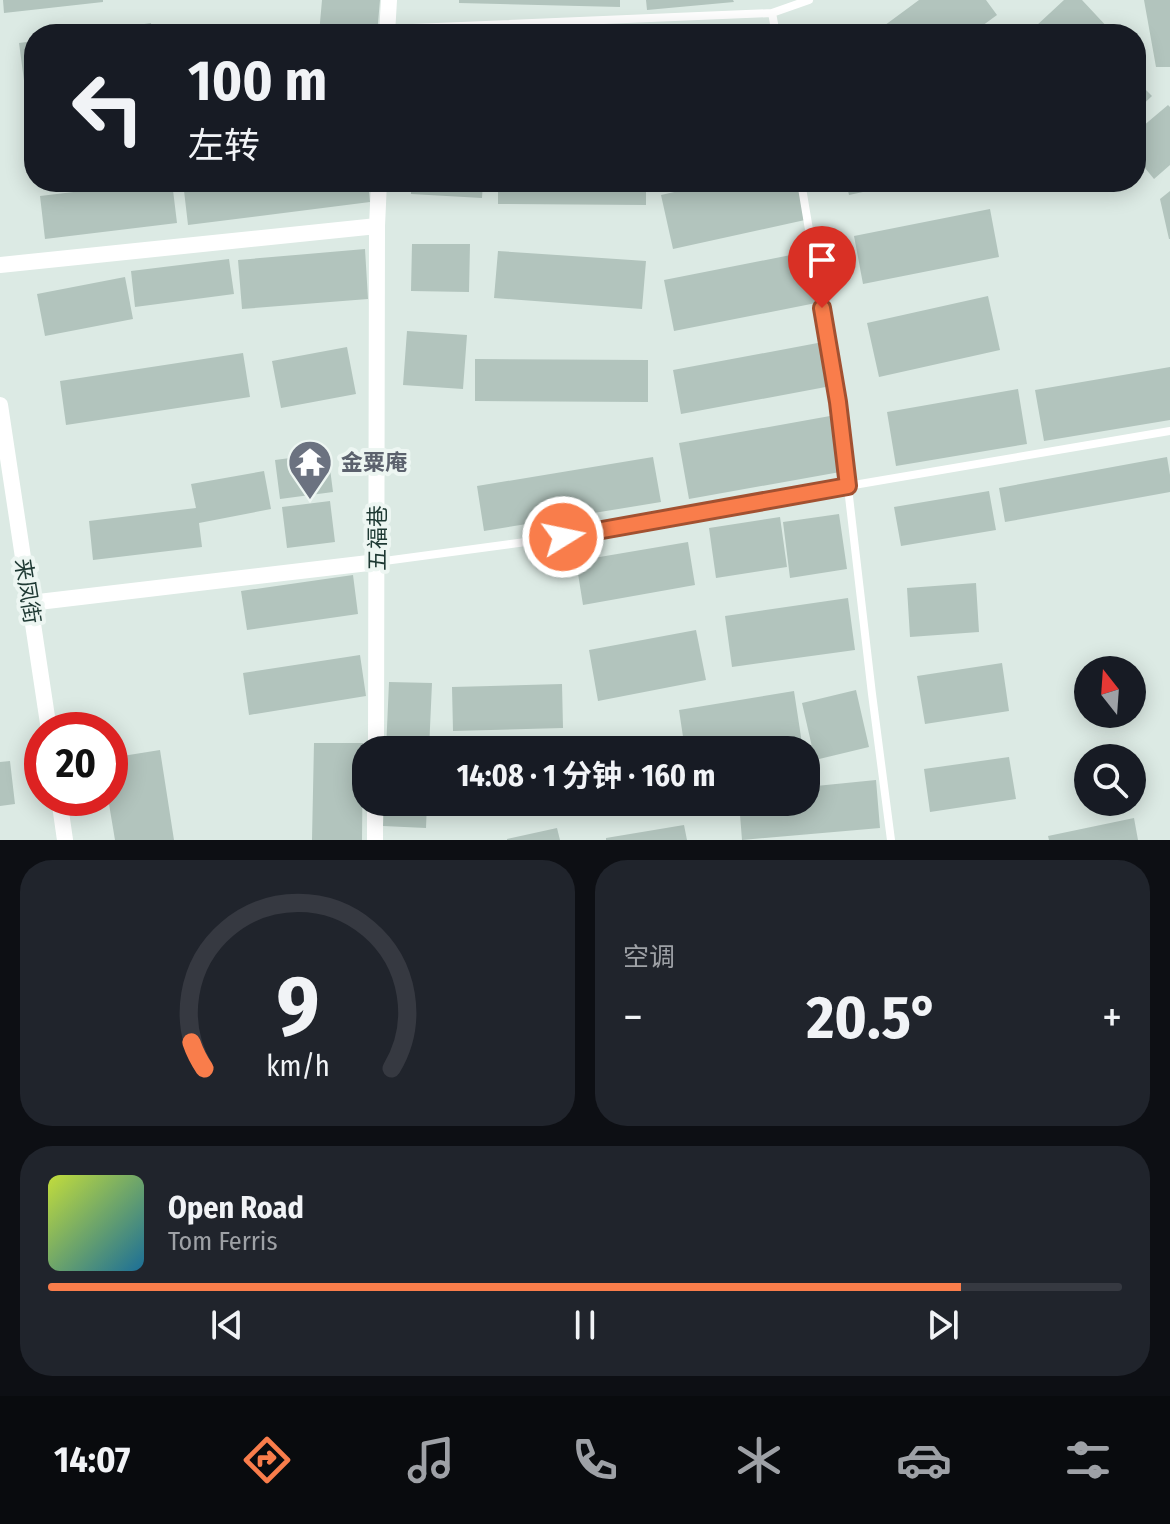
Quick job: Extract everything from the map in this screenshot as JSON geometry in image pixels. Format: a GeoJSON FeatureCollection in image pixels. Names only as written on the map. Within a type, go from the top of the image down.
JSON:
{"type":"FeatureCollection","features":[{"type":"Feature","properties":{"kind":"street"},"geometry":{"type":"LineString","coordinates":[[388,24],[389,0]]}},
{"type":"Feature","properties":{"kind":"street","name":"五福巷"},"geometry":{"type":"LineString","coordinates":[[376,736],[379,192]]}},
{"type":"Feature","properties":{"kind":"street"},"geometry":{"type":"LineString","coordinates":[[0,265],[377,226]]}},
{"type":"Feature","properties":{"kind":"street","name":"来凤街"},"geometry":{"type":"LineString","coordinates":[[0,405],[46,712]]}},
{"type":"Feature","properties":{"kind":"street"},"geometry":{"type":"LineString","coordinates":[[30,603],[377,562]]}},
{"type":"Feature","properties":{"kind":"street"},"geometry":{"type":"LineString","coordinates":[[62,816],[65,840]]}},
{"type":"Feature","properties":{"kind":"street"},"geometry":{"type":"LineString","coordinates":[[375,816],[375,840]]}},
{"type":"Feature","properties":{"kind":"lane"},"geometry":{"type":"LineString","coordinates":[[549,24],[772,13],[809,0]]}},
{"type":"Feature","properties":{"kind":"lane"},"geometry":{"type":"LineString","coordinates":[[772,13],[774,24]]}},
{"type":"Feature","properties":{"kind":"lane"},"geometry":{"type":"LineString","coordinates":[[803,192],[838,402],[891,840]]}},
{"type":"Feature","properties":{"kind":"lane"},"geometry":{"type":"LineString","coordinates":[[377,562],[563,537],[1170,431]]}},
{"type":"Feature","properties":{"kind":"building"},"geometry":{"type":"Polygon","coordinates":[[[3,0],[103,0],[103,2],[4,13],[3,0]]]}},
{"type":"Feature","properties":{"kind":"building"},"geometry":{"type":"Polygon","coordinates":[[[322,0],[380,0],[378,24],[320,24],[322,0]]]}},
{"type":"Feature","properties":{"kind":"building"},"geometry":{"type":"Polygon","coordinates":[[[459,0],[620,0],[620,7],[459,3],[459,0]]]}},
{"type":"Feature","properties":{"kind":"building"},"geometry":{"type":"Polygon","coordinates":[[[646,0],[733,0],[734,2],[647,10],[646,0]]]}},
{"type":"Feature","properties":{"kind":"building"},"geometry":{"type":"Polygon","coordinates":[[[919,0],[986,0],[997,15],[985,24],[886,24],[919,0]]]}},
{"type":"Feature","properties":{"kind":"building"},"geometry":{"type":"Polygon","coordinates":[[[1064,0],[1082,0],[1104,24],[1038,24],[1064,0]]]}},
{"type":"Feature","properties":{"kind":"building"},"geometry":{"type":"Polygon","coordinates":[[[1144,0],[1170,0],[1170,67],[1156,67],[1144,0]]]}},
{"type":"Feature","properties":{"kind":"building"},"geometry":{"type":"Polygon","coordinates":[[[24,42],[24,80],[19,43],[24,42]]]}},
{"type":"Feature","properties":{"kind":"building"},"geometry":{"type":"Polygon","coordinates":[[[1168,105],[1170,107],[1170,165],[1154,179],[1146,169],[1146,124],[1168,105]]]}},
{"type":"Feature","properties":{"kind":"building"},"geometry":{"type":"Polygon","coordinates":[[[1170,191],[1170,239],[1169,239],[1160,199],[1170,191]]]}},
{"type":"Feature","properties":{"kind":"building"},"geometry":{"type":"Polygon","coordinates":[[[73,192],[173,192],[177,223],[45,239],[40,196],[73,192]]]}},
{"type":"Feature","properties":{"kind":"building"},"geometry":{"type":"Polygon","coordinates":[[[184,192],[369,192],[370,202],[188,225],[184,192]]]}},
{"type":"Feature","properties":{"kind":"building"},"geometry":{"type":"Polygon","coordinates":[[[411,192],[482,192],[482,198],[411,192]]]}},
{"type":"Feature","properties":{"kind":"building"},"geometry":{"type":"Polygon","coordinates":[[[498,192],[646,192],[646,205],[498,204],[498,192]]]}},
{"type":"Feature","properties":{"kind":"building"},"geometry":{"type":"Polygon","coordinates":[[[674,192],[799,192],[805,220],[673,249],[661,195],[674,192]]]}},
{"type":"Feature","properties":{"kind":"building"},"geometry":{"type":"Polygon","coordinates":[[[990,209],[999,257],[863,284],[854,236],[990,209]]]}},
{"type":"Feature","properties":{"kind":"building"},"geometry":{"type":"Polygon","coordinates":[[[412,244],[470,244],[469,292],[411,291],[412,244]]]}},
{"type":"Feature","properties":{"kind":"building"},"geometry":{"type":"Polygon","coordinates":[[[365,249],[368,299],[242,309],[238,260],[365,249]]]}},
{"type":"Feature","properties":{"kind":"building"},"geometry":{"type":"Polygon","coordinates":[[[498,251],[646,261],[642,309],[494,298],[498,251]]]}},
{"type":"Feature","properties":{"kind":"building"},"geometry":{"type":"Polygon","coordinates":[[[806,252],[816,303],[674,331],[664,280],[806,252]]]}},
{"type":"Feature","properties":{"kind":"building"},"geometry":{"type":"Polygon","coordinates":[[[229,259],[234,294],[135,307],[131,271],[229,259]]]}},
{"type":"Feature","properties":{"kind":"building"},"geometry":{"type":"Polygon","coordinates":[[[125,277],[133,319],[45,336],[37,294],[125,277]]]}},
{"type":"Feature","properties":{"kind":"building"},"geometry":{"type":"Polygon","coordinates":[[[988,296],[1000,350],[879,377],[867,323],[988,296]]]}},
{"type":"Feature","properties":{"kind":"building"},"geometry":{"type":"Polygon","coordinates":[[[407,331],[467,335],[463,389],[403,385],[407,331]]]}},
{"type":"Feature","properties":{"kind":"building"},"geometry":{"type":"Polygon","coordinates":[[[823,342],[831,386],[681,414],[673,370],[823,342]]]}},
{"type":"Feature","properties":{"kind":"building"},"geometry":{"type":"Polygon","coordinates":[[[347,347],[356,394],[281,408],[272,361],[347,347]]]}},
{"type":"Feature","properties":{"kind":"building"},"geometry":{"type":"Polygon","coordinates":[[[243,353],[250,397],[66,425],[60,381],[243,353]]]}},
{"type":"Feature","properties":{"kind":"building"},"geometry":{"type":"Polygon","coordinates":[[[475,359],[648,360],[648,402],[475,401],[475,359]]]}},
{"type":"Feature","properties":{"kind":"building"},"geometry":{"type":"Polygon","coordinates":[[[1170,367],[1170,420],[1044,441],[1035,390],[1170,367]]]}},
{"type":"Feature","properties":{"kind":"building"},"geometry":{"type":"Polygon","coordinates":[[[1018,389],[1027,444],[896,466],[887,412],[1018,389]]]}},
{"type":"Feature","properties":{"kind":"building"},"geometry":{"type":"Polygon","coordinates":[[[830,416],[840,472],[689,499],[679,443],[830,416]]]}},
{"type":"Feature","properties":{"kind":"building"},"geometry":{"type":"Polygon","coordinates":[[[328,453],[333,492],[280,499],[275,460],[328,453]]]}},
{"type":"Feature","properties":{"kind":"building"},"geometry":{"type":"Polygon","coordinates":[[[653,457],[661,502],[484,531],[477,486],[653,457]]]}},
{"type":"Feature","properties":{"kind":"building"},"geometry":{"type":"Polygon","coordinates":[[[1167,457],[1170,492],[1005,522],[999,488],[1167,457]]]}},
{"type":"Feature","properties":{"kind":"building"},"geometry":{"type":"Polygon","coordinates":[[[264,471],[271,509],[199,523],[202,547],[93,560],[89,521],[196,508],[191,484],[264,471]]]}},
{"type":"Feature","properties":{"kind":"building"},"geometry":{"type":"Polygon","coordinates":[[[989,491],[996,530],[901,546],[894,507],[989,491]]]}},
{"type":"Feature","properties":{"kind":"building"},"geometry":{"type":"Polygon","coordinates":[[[330,501],[335,542],[287,548],[282,507],[330,501]]]}},
{"type":"Feature","properties":{"kind":"building"},"geometry":{"type":"Polygon","coordinates":[[[839,514],[847,569],[790,578],[783,522],[839,514]]]}},
{"type":"Feature","properties":{"kind":"building"},"geometry":{"type":"Polygon","coordinates":[[[780,517],[787,567],[716,578],[709,528],[780,517]]]}},
{"type":"Feature","properties":{"kind":"building"},"geometry":{"type":"Polygon","coordinates":[[[688,542],[695,585],[583,605],[576,561],[688,542]]]}},
{"type":"Feature","properties":{"kind":"building"},"geometry":{"type":"Polygon","coordinates":[[[353,575],[358,614],[247,630],[241,591],[353,575]]]}},
{"type":"Feature","properties":{"kind":"building"},"geometry":{"type":"Polygon","coordinates":[[[976,583],[979,632],[910,637],[907,588],[976,583]]]}},
{"type":"Feature","properties":{"kind":"building"},"geometry":{"type":"Polygon","coordinates":[[[848,598],[855,650],[732,667],[725,616],[848,598]]]}},
{"type":"Feature","properties":{"kind":"building"},"geometry":{"type":"Polygon","coordinates":[[[696,630],[706,680],[598,701],[589,650],[696,630]]]}},
{"type":"Feature","properties":{"kind":"building"},"geometry":{"type":"Polygon","coordinates":[[[360,655],[366,696],[249,715],[243,673],[360,655]]]}},
{"type":"Feature","properties":{"kind":"building"},"geometry":{"type":"Polygon","coordinates":[[[1002,663],[1009,711],[925,724],[917,676],[1002,663]]]}},
{"type":"Feature","properties":{"kind":"building"},"geometry":{"type":"Polygon","coordinates":[[[389,682],[432,683],[430,736],[387,736],[389,682]]]}},
{"type":"Feature","properties":{"kind":"building"},"geometry":{"type":"Polygon","coordinates":[[[562,684],[563,728],[453,731],[452,687],[562,684]]]}},
{"type":"Feature","properties":{"kind":"building"},"geometry":{"type":"Polygon","coordinates":[[[856,690],[869,747],[820,759],[820,736],[810,736],[802,703],[856,690]]]}},
{"type":"Feature","properties":{"kind":"building"},"geometry":{"type":"Polygon","coordinates":[[[794,691],[801,736],[683,736],[679,710],[794,691]]]}},
{"type":"Feature","properties":{"kind":"building"},"geometry":{"type":"Polygon","coordinates":[[[314,743],[352,743],[352,816],[362,816],[362,840],[312,840],[314,743]]]}},
{"type":"Feature","properties":{"kind":"building"},"geometry":{"type":"Polygon","coordinates":[[[160,750],[174,840],[115,840],[111,816],[128,816],[128,755],[160,750]]]}},
{"type":"Feature","properties":{"kind":"building"},"geometry":{"type":"Polygon","coordinates":[[[1009,757],[1016,799],[930,812],[924,769],[1009,757]]]}},
{"type":"Feature","properties":{"kind":"building"},"geometry":{"type":"Polygon","coordinates":[[[10,761],[15,804],[0,806],[0,762],[10,761]]]}},
{"type":"Feature","properties":{"kind":"building"},"geometry":{"type":"Polygon","coordinates":[[[876,780],[880,828],[742,840],[740,816],[820,816],[820,786],[876,780]]]}},
{"type":"Feature","properties":{"kind":"building"},"geometry":{"type":"Polygon","coordinates":[[[383,816],[426,816],[426,828],[383,826],[383,816]]]}},
{"type":"Feature","properties":{"kind":"building"},"geometry":{"type":"Polygon","coordinates":[[[1134,818],[1138,840],[1049,840],[1048,836],[1134,818]]]}},
{"type":"Feature","properties":{"kind":"building"},"geometry":{"type":"Polygon","coordinates":[[[684,825],[687,840],[606,840],[606,838],[684,825]]]}},
{"type":"Feature","properties":{"kind":"building"},"geometry":{"type":"Polygon","coordinates":[[[557,828],[560,840],[507,840],[507,839],[557,828]]]}},
{"type":"Feature","properties":{"kind":"place","name":"金粟庵"},"geometry":{"type":"Point","coordinates":[310,501]}},
{"type":"Feature","properties":{"kind":"route"},"geometry":{"type":"LineString","coordinates":[[563,537],[848,486],[822,308]]}}]}
